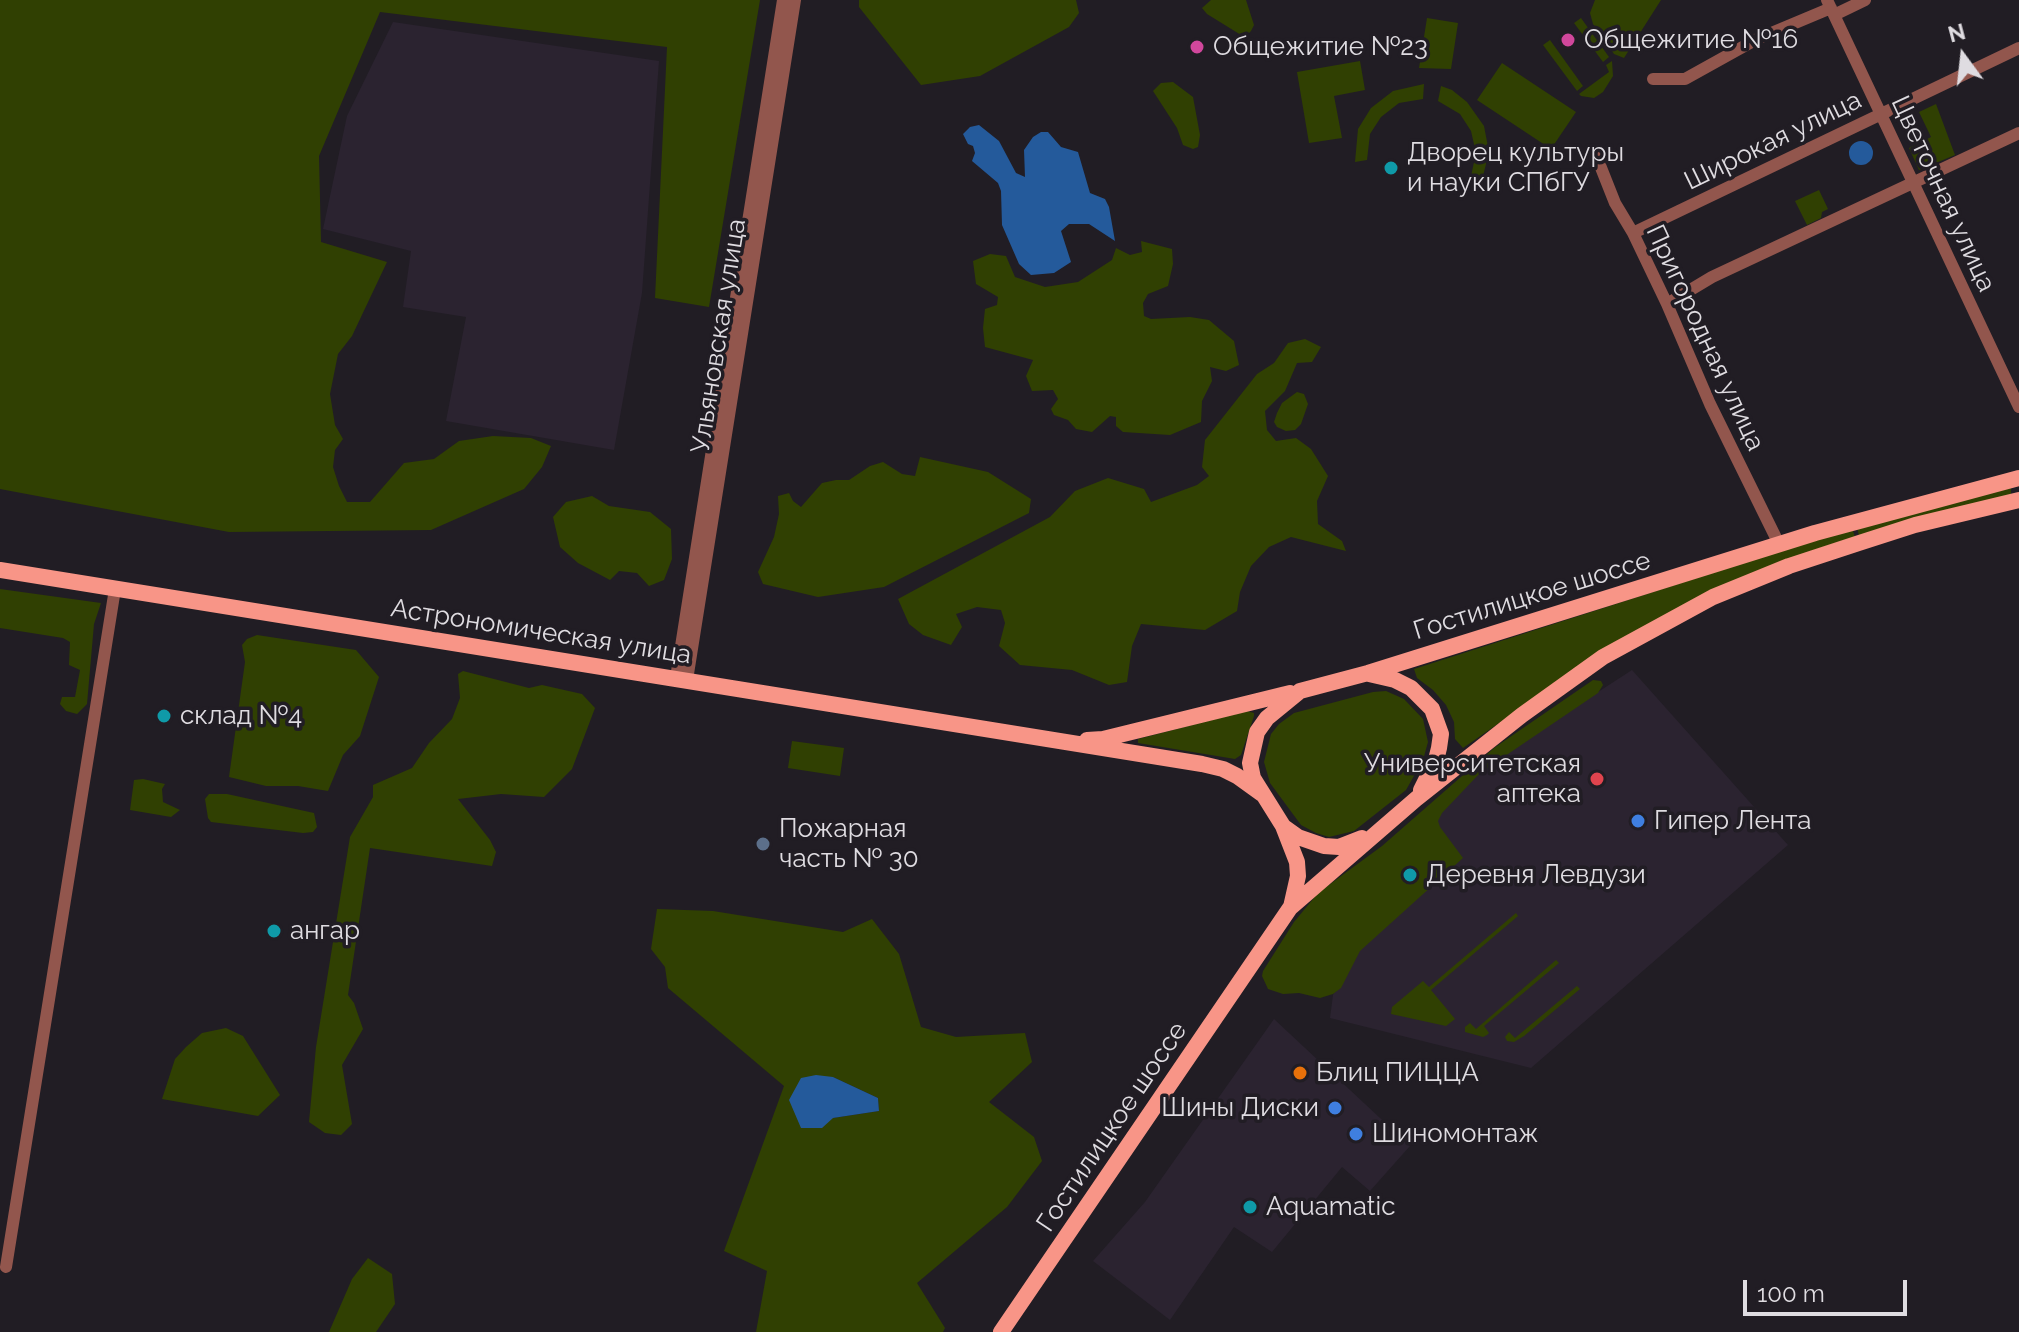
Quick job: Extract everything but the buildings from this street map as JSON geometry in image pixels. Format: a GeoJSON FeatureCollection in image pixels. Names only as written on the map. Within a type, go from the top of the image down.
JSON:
{"type":"FeatureCollection","features":[{"type":"Feature","properties":{"kind":"main road","name":"Гостилицкое шоссе"},"geometry":{"type":"LineString","coordinates":[[1290,908],[1298,876],[1297,862],[1283,826],[1253,778],[1250,763],[1257,732],[1274,711],[1300,691],[1368,673],[1779,544],[2019,478]]}},
{"type":"Feature","properties":{"kind":"main road","name":"Гостилицкое шоссе"},"geometry":{"type":"LineString","coordinates":[[1001,1332],[1290,908],[1416,799],[1522,715],[1603,657],[1713,597],[1789,566],[1915,525],[2019,500]]}},
{"type":"Feature","properties":{"kind":"main road","name":"Астрономическая улица"},"geometry":{"type":"LineString","coordinates":[[0,570],[1075,742],[1223,769],[1262,794]]}},
{"type":"Feature","properties":{"kind":"main road"},"geometry":{"type":"LineString","coordinates":[[1368,673],[1411,688],[1432,709],[1437,721],[1441,734],[1436,760],[1416,799]]}},
{"type":"Feature","properties":{"kind":"main road","name":"Астрономическая улица"},"geometry":{"type":"LineString","coordinates":[[1075,742],[1103,739],[1300,691]]}},
{"type":"Feature","properties":{"kind":"main road"},"geometry":{"type":"LineString","coordinates":[[1283,826],[1298,837],[1324,846],[1339,847],[1375,833]]}},
{"type":"Feature","properties":{"kind":"street","name":"Ульяновская улица"},"geometry":{"type":"LineString","coordinates":[[682,679],[783,0]]}},
{"type":"Feature","properties":{"kind":"street","name":"Ульяновская улица"},"geometry":{"type":"LineString","coordinates":[[682,679],[795,0]]}},
{"type":"Feature","properties":{"kind":"street"},"geometry":{"type":"LineString","coordinates":[[1653,79],[1685,79],[1757,39],[1831,8],[1865,0]]}},
{"type":"Feature","properties":{"kind":"street","name":"Цветочная улица"},"geometry":{"type":"LineString","coordinates":[[1831,8],[2019,407]]}},
{"type":"Feature","properties":{"kind":"street","name":"Широкая улица"},"geometry":{"type":"LineString","coordinates":[[1633,233],[2019,48]]}},
{"type":"Feature","properties":{"kind":"street"},"geometry":{"type":"LineString","coordinates":[[1667,304],[1712,277],[2019,133]]}},
{"type":"Feature","properties":{"kind":"street","name":"Пригородная улица"},"geometry":{"type":"LineString","coordinates":[[1594,150],[1615,203],[1633,233],[1710,404],[1779,544]]}},
{"type":"Feature","properties":{"kind":"street"},"geometry":{"type":"LineString","coordinates":[[6,1267],[115,589]]}},
{"type":"Feature","properties":{"kind":"shaded area"},"geometry":{"type":"Polygon","coordinates":[[[393,22],[659,61],[642,293],[614,450],[446,421],[466,317],[403,307],[411,251],[323,229],[347,116],[393,22]]]}},
{"type":"Feature","properties":{"kind":"shaded area"},"geometry":{"type":"Polygon","coordinates":[[[1632,670],[1788,845],[1531,1068],[1330,1018],[1333,995],[1431,820],[1473,773],[1632,670]]]}},
{"type":"Feature","properties":{"kind":"shaded area"},"geometry":{"type":"Polygon","coordinates":[[[1274,1019],[1410,1146],[1370,1191],[1342,1167],[1272,1252],[1234,1227],[1170,1320],[1093,1261],[1145,1202],[1274,1019]]]}},
{"type":"Feature","properties":{"kind":"green space"},"geometry":{"type":"Polygon","coordinates":[[[0,0],[760,0],[709,307],[655,298],[667,47],[380,12],[319,156],[321,242],[387,262],[352,336],[338,354],[330,394],[335,425],[343,439],[335,450],[333,467],[339,486],[347,502],[370,502],[404,463],[434,459],[459,441],[493,436],[531,438],[551,446],[542,467],[524,489],[431,530],[229,532],[0,489],[0,0]]]}},
{"type":"Feature","properties":{"kind":"green space"},"geometry":{"type":"Polygon","coordinates":[[[859,0],[1076,0],[1079,13],[1069,27],[980,76],[921,85],[859,7],[859,0]]]}},
{"type":"Feature","properties":{"kind":"green space"},"geometry":{"type":"Polygon","coordinates":[[[1211,0],[1246,0],[1254,25],[1251,31],[1241,35],[1207,14],[1202,8],[1211,0]]]}},
{"type":"Feature","properties":{"kind":"green space"},"geometry":{"type":"Polygon","coordinates":[[[1595,0],[1661,0],[1624,58],[1614,54],[1593,24],[1590,13],[1595,0]]]}},
{"type":"Feature","properties":{"kind":"green space"},"geometry":{"type":"Polygon","coordinates":[[[1427,18],[1458,23],[1451,69],[1419,68],[1427,18]]]}},
{"type":"Feature","properties":{"kind":"green space"},"geometry":{"type":"Polygon","coordinates":[[[1581,18],[1609,57],[1603,62],[1574,23],[1581,18]]]}},
{"type":"Feature","properties":{"kind":"green space"},"geometry":{"type":"Polygon","coordinates":[[[1550,40],[1583,86],[1577,91],[1543,45],[1550,40]]]}},
{"type":"Feature","properties":{"kind":"green space"},"geometry":{"type":"Polygon","coordinates":[[[1360,61],[1365,90],[1334,96],[1342,138],[1309,143],[1297,72],[1360,61]]]}},
{"type":"Feature","properties":{"kind":"green space"},"geometry":{"type":"Polygon","coordinates":[[[1612,61],[1613,76],[1603,92],[1594,98],[1581,96],[1579,94],[1609,72],[1606,65],[1612,61]]]}},
{"type":"Feature","properties":{"kind":"green space"},"geometry":{"type":"Polygon","coordinates":[[[1502,63],[1576,112],[1551,149],[1477,100],[1502,63]]]}},
{"type":"Feature","properties":{"kind":"green space"},"geometry":{"type":"Polygon","coordinates":[[[1173,82],[1193,97],[1200,135],[1198,147],[1193,149],[1183,145],[1177,128],[1153,91],[1161,83],[1173,82]]]}},
{"type":"Feature","properties":{"kind":"green space"},"geometry":{"type":"Polygon","coordinates":[[[1424,84],[1423,99],[1399,103],[1381,117],[1370,134],[1367,160],[1355,162],[1358,129],[1371,108],[1393,91],[1424,84]]]}},
{"type":"Feature","properties":{"kind":"green space"},"geometry":{"type":"Polygon","coordinates":[[[1441,86],[1467,102],[1484,126],[1489,152],[1482,180],[1471,176],[1476,153],[1471,131],[1460,114],[1438,101],[1441,86]]]}},
{"type":"Feature","properties":{"kind":"green space"},"geometry":{"type":"Polygon","coordinates":[[[1936,104],[1955,155],[1919,170],[1909,148],[1931,137],[1919,112],[1936,104]]]}},
{"type":"Feature","properties":{"kind":"green space"},"geometry":{"type":"Polygon","coordinates":[[[1819,190],[1828,209],[1822,212],[1821,218],[1807,225],[1795,201],[1819,190]]]}},
{"type":"Feature","properties":{"kind":"green space"},"geometry":{"type":"Polygon","coordinates":[[[1141,241],[1172,249],[1173,264],[1168,286],[1148,294],[1143,303],[1144,316],[1151,319],[1190,317],[1209,320],[1234,341],[1239,365],[1226,371],[1210,367],[1212,381],[1202,401],[1201,422],[1170,435],[1123,432],[1116,426],[1116,417],[1110,416],[1092,432],[1076,429],[1068,420],[1054,415],[1051,409],[1058,399],[1053,390],[1032,391],[1026,376],[1033,360],[985,347],[985,309],[997,305],[998,297],[976,284],[973,261],[990,254],[1006,256],[1015,277],[1045,287],[1078,282],[1112,260],[1116,248],[1130,255],[1142,252],[1141,241]]]}},
{"type":"Feature","properties":{"kind":"green space"},"geometry":{"type":"Polygon","coordinates":[[[1305,339],[1321,347],[1312,362],[1297,363],[1285,391],[1265,411],[1267,430],[1276,441],[1296,438],[1311,449],[1328,476],[1317,501],[1318,524],[1342,541],[1346,551],[1291,537],[1269,547],[1251,566],[1240,592],[1237,611],[1205,630],[1141,624],[1132,646],[1127,682],[1109,685],[1072,670],[1020,665],[999,646],[1005,623],[1001,610],[977,607],[956,614],[962,627],[951,645],[923,635],[909,624],[898,599],[1050,517],[1075,491],[1108,478],[1144,489],[1151,502],[1197,485],[1209,476],[1202,467],[1205,440],[1257,374],[1274,363],[1288,343],[1305,339]]]}},
{"type":"Feature","properties":{"kind":"green space"},"geometry":{"type":"Polygon","coordinates":[[[1297,392],[1304,394],[1308,404],[1301,424],[1295,430],[1286,431],[1274,422],[1282,403],[1297,392]]]}},
{"type":"Feature","properties":{"kind":"green space"},"geometry":{"type":"Polygon","coordinates":[[[920,457],[988,472],[1031,499],[1029,513],[884,587],[818,597],[763,584],[758,572],[774,537],[779,514],[778,496],[789,493],[801,507],[822,483],[849,480],[870,466],[883,462],[902,474],[915,476],[920,457]]]}},
{"type":"Feature","properties":{"kind":"green space"},"geometry":{"type":"Polygon","coordinates":[[[2011,488],[2011,495],[1859,536],[1857,527],[2011,488]]]}},
{"type":"Feature","properties":{"kind":"green space"},"geometry":{"type":"Polygon","coordinates":[[[592,496],[609,506],[650,512],[671,529],[672,559],[664,580],[649,586],[637,573],[619,571],[610,580],[578,563],[560,547],[553,517],[566,502],[592,496]]]}},
{"type":"Feature","properties":{"kind":"green space"},"geometry":{"type":"Polygon","coordinates":[[[1852,528],[1855,537],[1811,551],[1531,701],[1463,748],[1455,739],[1454,722],[1446,705],[1417,678],[1414,669],[1852,528]]]}},
{"type":"Feature","properties":{"kind":"green space"},"geometry":{"type":"Polygon","coordinates":[[[0,589],[101,603],[94,624],[87,704],[77,714],[66,711],[60,704],[62,697],[75,697],[80,670],[69,665],[70,642],[63,638],[0,628],[0,589]]]}},
{"type":"Feature","properties":{"kind":"green space"},"geometry":{"type":"Polygon","coordinates":[[[257,635],[356,650],[379,677],[360,736],[343,755],[328,791],[298,786],[266,786],[229,777],[245,662],[242,645],[257,635]]]}},
{"type":"Feature","properties":{"kind":"green space"},"geometry":{"type":"Polygon","coordinates":[[[463,671],[529,688],[542,685],[582,694],[595,708],[572,769],[544,797],[501,794],[458,799],[490,840],[496,852],[492,866],[370,848],[348,995],[363,1029],[342,1065],[352,1124],[341,1135],[325,1133],[309,1122],[316,1047],[350,837],[373,797],[373,785],[412,768],[429,743],[452,719],[460,698],[458,674],[463,671]]]}},
{"type":"Feature","properties":{"kind":"green space"},"geometry":{"type":"Polygon","coordinates":[[[1593,680],[1601,681],[1603,685],[1598,693],[1480,773],[1442,813],[1438,821],[1440,827],[1463,858],[1360,951],[1341,988],[1320,998],[1268,989],[1263,971],[1294,922],[1318,893],[1382,846],[1494,748],[1593,680]]]}},
{"type":"Feature","properties":{"kind":"green space"},"geometry":{"type":"Polygon","coordinates":[[[1386,691],[1404,699],[1423,719],[1428,742],[1423,760],[1406,790],[1354,831],[1329,837],[1301,825],[1270,783],[1264,762],[1271,734],[1294,713],[1386,691]]]}},
{"type":"Feature","properties":{"kind":"green space"},"geometry":{"type":"Polygon","coordinates":[[[1247,711],[1254,713],[1254,716],[1241,755],[1235,759],[1138,743],[1138,739],[1247,711]]]}},
{"type":"Feature","properties":{"kind":"green space"},"geometry":{"type":"Polygon","coordinates":[[[792,741],[844,748],[840,776],[788,768],[792,741]]]}},
{"type":"Feature","properties":{"kind":"green space"},"geometry":{"type":"Polygon","coordinates":[[[134,780],[165,784],[162,789],[163,802],[180,810],[171,817],[130,810],[134,780]]]}},
{"type":"Feature","properties":{"kind":"green space"},"geometry":{"type":"Polygon","coordinates":[[[209,794],[227,794],[314,813],[317,827],[313,832],[303,833],[211,822],[205,799],[209,794]]]}},
{"type":"Feature","properties":{"kind":"green space"},"geometry":{"type":"Polygon","coordinates":[[[657,909],[713,911],[843,932],[872,919],[899,954],[921,1027],[956,1037],[1025,1033],[1032,1062],[989,1102],[1034,1137],[1042,1161],[1007,1207],[917,1283],[945,1328],[943,1332],[756,1332],[767,1271],[724,1251],[784,1086],[668,988],[665,967],[651,949],[657,909]],[[833,1077],[833,1118],[879,1111],[878,1098],[833,1077]]]}},
{"type":"Feature","properties":{"kind":"green space"},"geometry":{"type":"Polygon","coordinates":[[[1516,913],[1518,916],[1431,990],[1455,1019],[1446,1026],[1391,1014],[1392,1007],[1423,981],[1429,987],[1516,913]]]}},
{"type":"Feature","properties":{"kind":"green space"},"geometry":{"type":"Polygon","coordinates":[[[1556,960],[1559,963],[1484,1026],[1489,1033],[1487,1035],[1483,1037],[1465,1032],[1465,1027],[1470,1023],[1476,1029],[1556,960]]]}},
{"type":"Feature","properties":{"kind":"green space"},"geometry":{"type":"Polygon","coordinates":[[[1577,986],[1580,989],[1524,1036],[1514,1042],[1507,1041],[1505,1037],[1509,1032],[1515,1038],[1577,986]]]}},
{"type":"Feature","properties":{"kind":"green space"},"geometry":{"type":"Polygon","coordinates":[[[226,1028],[243,1036],[280,1095],[258,1116],[162,1099],[175,1059],[202,1033],[226,1028]]]}},
{"type":"Feature","properties":{"kind":"green space"},"geometry":{"type":"Polygon","coordinates":[[[368,1258],[392,1274],[395,1304],[376,1332],[329,1332],[352,1279],[368,1258]]]}},
{"type":"Feature","properties":{"kind":"water"},"geometry":{"type":"Polygon","coordinates":[[[979,125],[999,141],[1016,173],[1025,177],[1024,150],[1041,132],[1048,132],[1061,147],[1078,152],[1090,193],[1105,199],[1109,207],[1115,241],[1089,224],[1069,224],[1061,231],[1071,262],[1054,273],[1031,275],[1019,264],[1002,225],[998,183],[972,161],[975,153],[973,146],[968,144],[963,134],[970,127],[979,125]]]}},
{"type":"Feature","properties":{"kind":"water"},"geometry":{"type":"Polygon","coordinates":[[[1856,141],[1866,141],[1873,148],[1873,158],[1866,165],[1856,165],[1849,158],[1849,148],[1856,141]]]}},
{"type":"Feature","properties":{"kind":"water"},"geometry":{"type":"Polygon","coordinates":[[[816,1075],[833,1077],[878,1098],[879,1111],[833,1118],[822,1128],[801,1128],[789,1100],[801,1078],[816,1075]]]}},
{"type":"Feature","properties":{"kind":"place","name":"Общежитие №16"},"geometry":{"type":"Point","coordinates":[1568,40]}},
{"type":"Feature","properties":{"kind":"place","name":"Общежитие №23"},"geometry":{"type":"Point","coordinates":[1197,47]}},
{"type":"Feature","properties":{"kind":"place","name":"Дворец культуры и науки СПбГУ"},"geometry":{"type":"Point","coordinates":[1391,168]}},
{"type":"Feature","properties":{"kind":"place","name":"склад №4"},"geometry":{"type":"Point","coordinates":[164,716]}},
{"type":"Feature","properties":{"kind":"place","name":"Университетская аптека"},"geometry":{"type":"Point","coordinates":[1597,779]}},
{"type":"Feature","properties":{"kind":"place","name":"Гипер Лента"},"geometry":{"type":"Point","coordinates":[1638,821]}},
{"type":"Feature","properties":{"kind":"place","name":"Пожарная часть № 30"},"geometry":{"type":"Point","coordinates":[763,844]}},
{"type":"Feature","properties":{"kind":"place","name":"Деревня Левдузи"},"geometry":{"type":"Point","coordinates":[1410,875]}},
{"type":"Feature","properties":{"kind":"place","name":"ангар"},"geometry":{"type":"Point","coordinates":[274,931]}},
{"type":"Feature","properties":{"kind":"place","name":"Блиц ПИЦЦА"},"geometry":{"type":"Point","coordinates":[1300,1073]}},
{"type":"Feature","properties":{"kind":"place","name":"Шины Диски"},"geometry":{"type":"Point","coordinates":[1335,1108]}},
{"type":"Feature","properties":{"kind":"place","name":"Шиномонтаж"},"geometry":{"type":"Point","coordinates":[1356,1134]}},
{"type":"Feature","properties":{"kind":"place","name":"Aquamatic"},"geometry":{"type":"Point","coordinates":[1250,1207]}}]}
